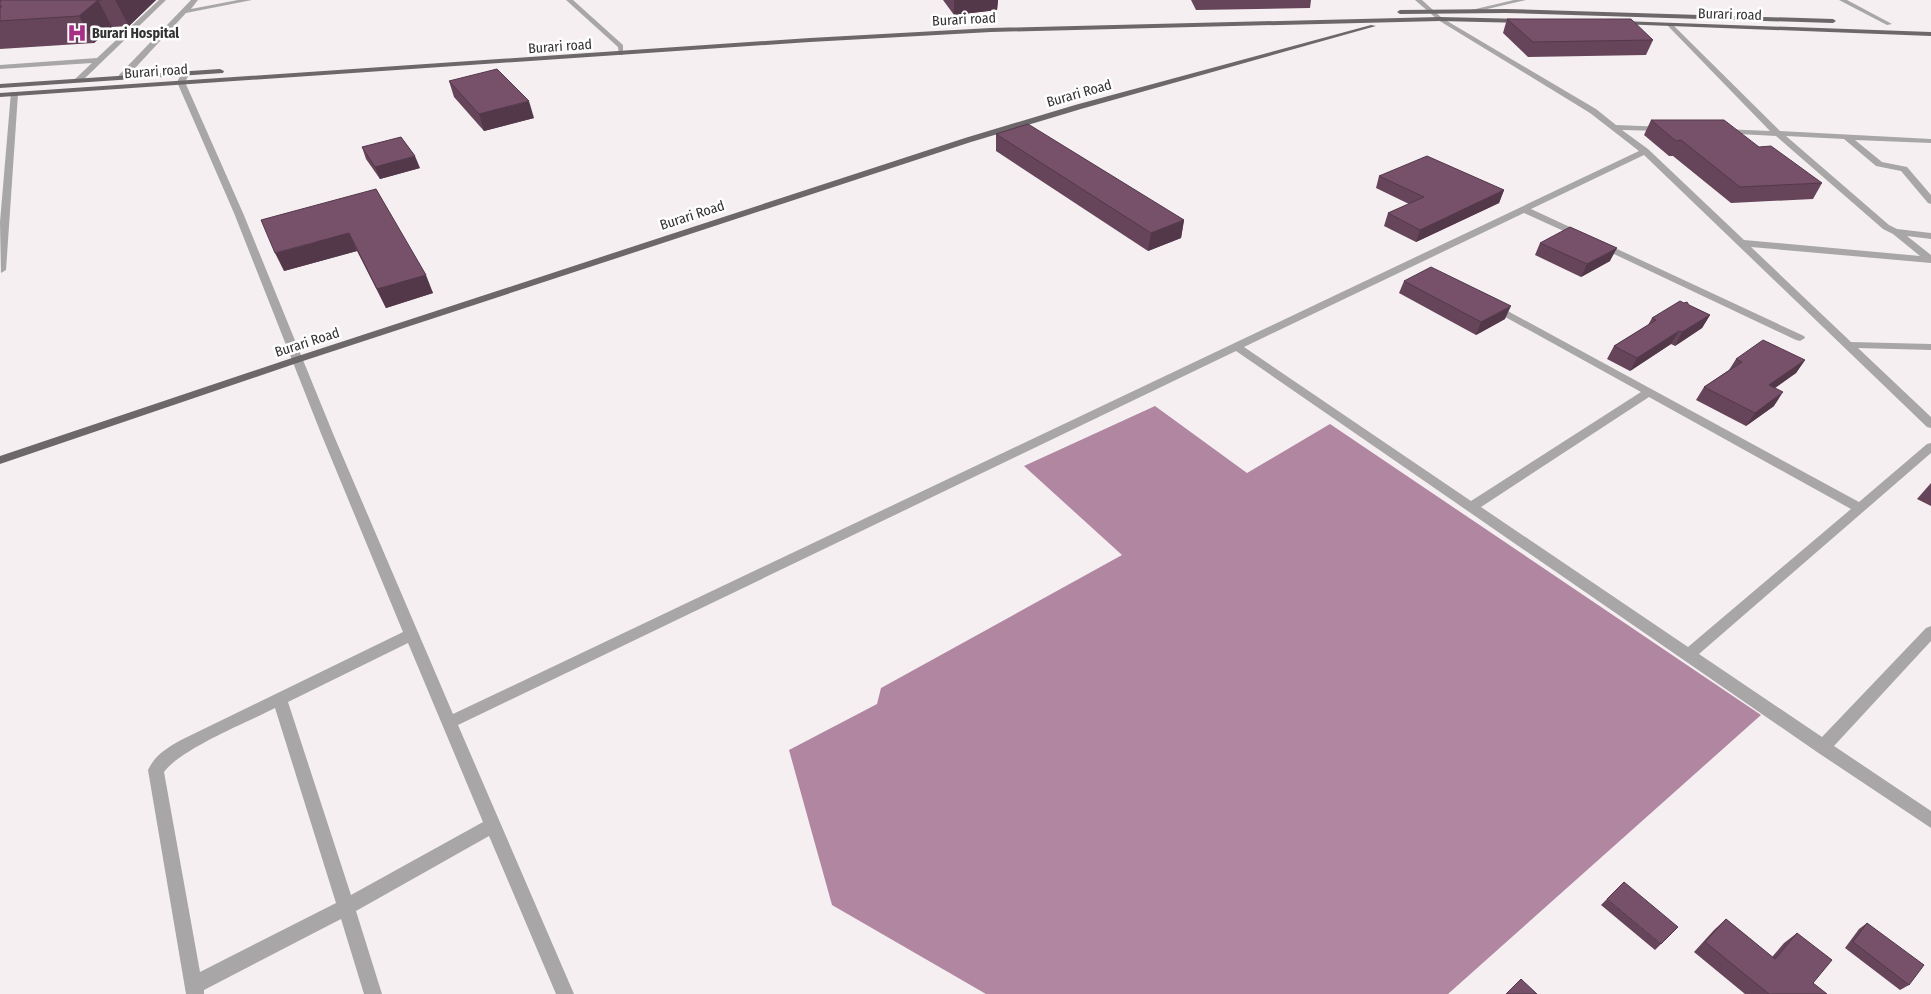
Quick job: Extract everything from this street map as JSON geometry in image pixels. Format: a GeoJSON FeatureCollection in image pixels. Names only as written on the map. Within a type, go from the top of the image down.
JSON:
{"type":"FeatureCollection","features":[{"type":"Feature","properties":{"kind":"main road","name":"Burari road"},"geometry":{"type":"LineString","coordinates":[[0,95],[810,40],[991,30],[1392,16],[1430,11],[1840,21]]}},
{"type":"Feature","properties":{"kind":"main road","name":"Burari road"},"geometry":{"type":"LineString","coordinates":[[275,68],[1010,22],[1392,16],[1530,21]]}},
{"type":"Feature","properties":{"kind":"main road","name":"Burari Road"},"geometry":{"type":"LineString","coordinates":[[0,460],[296,360],[968,140],[1392,16]]}},
{"type":"Feature","properties":{"kind":"main road","name":"Burari road"},"geometry":{"type":"LineString","coordinates":[[1614,23],[1931,34]]}},
{"type":"Feature","properties":{"kind":"main road"},"geometry":{"type":"LineString","coordinates":[[1869,23],[1896,24]]}},
{"type":"Feature","properties":{"kind":"main road"},"geometry":{"type":"LineString","coordinates":[[1920,26],[1931,26]]}},
{"type":"Feature","properties":{"kind":"main road","name":"Burari road"},"geometry":{"type":"LineString","coordinates":[[0,86],[226,71]]}},
{"type":"Feature","properties":{"kind":"street"},"geometry":{"type":"LineString","coordinates":[[78,80],[163,0]]}},
{"type":"Feature","properties":{"kind":"street"},"geometry":{"type":"LineString","coordinates":[[122,77],[194,0]]}},
{"type":"Feature","properties":{"kind":"street"},"geometry":{"type":"LineString","coordinates":[[182,12],[249,0]]}},
{"type":"Feature","properties":{"kind":"street"},"geometry":{"type":"LineString","coordinates":[[569,0],[621,46],[621,54]]}},
{"type":"Feature","properties":{"kind":"street"},"geometry":{"type":"LineString","coordinates":[[1418,0],[1440,19],[1592,110],[1616,127],[1645,151],[1931,424]]}},
{"type":"Feature","properties":{"kind":"street"},"geometry":{"type":"LineString","coordinates":[[1470,11],[1523,0]]}},
{"type":"Feature","properties":{"kind":"street"},"geometry":{"type":"LineString","coordinates":[[1842,0],[1888,24]]}},
{"type":"Feature","properties":{"kind":"street"},"geometry":{"type":"LineString","coordinates":[[1670,24],[1777,133],[1886,227],[1931,260]]}},
{"type":"Feature","properties":{"kind":"street"},"geometry":{"type":"LineString","coordinates":[[0,67],[99,60]]}},
{"type":"Feature","properties":{"kind":"street"},"geometry":{"type":"LineString","coordinates":[[186,73],[181,82],[210,145],[296,360],[410,635],[450,722],[565,994]]}},
{"type":"Feature","properties":{"kind":"street"},"geometry":{"type":"LineString","coordinates":[[1,270],[14,94]]}},
{"type":"Feature","properties":{"kind":"street"},"geometry":{"type":"LineString","coordinates":[[1616,127],[1673,129]]}},
{"type":"Feature","properties":{"kind":"street"},"geometry":{"type":"LineString","coordinates":[[1711,131],[1931,141]]}},
{"type":"Feature","properties":{"kind":"street"},"geometry":{"type":"LineString","coordinates":[[1845,136],[1878,164],[1904,169],[1931,201]]}},
{"type":"Feature","properties":{"kind":"street"},"geometry":{"type":"LineString","coordinates":[[450,722],[1645,151]]}},
{"type":"Feature","properties":{"kind":"street"},"geometry":{"type":"LineString","coordinates":[[1523,209],[1800,338]]}},
{"type":"Feature","properties":{"kind":"street"},"geometry":{"type":"LineString","coordinates":[[1895,232],[1931,236]]}},
{"type":"Feature","properties":{"kind":"street"},"geometry":{"type":"LineString","coordinates":[[1742,243],[1931,260]]}},
{"type":"Feature","properties":{"kind":"street"},"geometry":{"type":"LineString","coordinates":[[1412,262],[1429,271]]}},
{"type":"Feature","properties":{"kind":"street"},"geometry":{"type":"LineString","coordinates":[[1480,299],[1860,508]]}},
{"type":"Feature","properties":{"kind":"street"},"geometry":{"type":"LineString","coordinates":[[1846,344],[1931,347]]}},
{"type":"Feature","properties":{"kind":"street"},"geometry":{"type":"LineString","coordinates":[[1235,346],[1931,820]]}},
{"type":"Feature","properties":{"kind":"street"},"geometry":{"type":"LineString","coordinates":[[1472,507],[1649,392]]}},
{"type":"Feature","properties":{"kind":"street"},"geometry":{"type":"LineString","coordinates":[[1688,655],[1931,447]]}},
{"type":"Feature","properties":{"kind":"street"},"geometry":{"type":"LineString","coordinates":[[1823,747],[1931,632]]}},
{"type":"Feature","properties":{"kind":"street"},"geometry":{"type":"LineString","coordinates":[[410,635],[186,745],[166,757],[156,770],[194,990],[493,826]]}},
{"type":"Feature","properties":{"kind":"street"},"geometry":{"type":"LineString","coordinates":[[280,699],[373,994]]}},
{"type":"Feature","properties":{"kind":"shaded area"},"geometry":{"type":"Polygon","coordinates":[[[1155,406],[1247,473],[1330,424],[1761,715],[1448,994],[986,994],[832,905],[789,750],[877,704],[881,688],[1122,555],[1024,466],[1155,406]]]}},
{"type":"Feature","properties":{"kind":"building"},"geometry":{"type":"Polygon","coordinates":[[[0,0],[98,0],[79,16],[0,21],[0,8],[2,6],[0,6],[0,0]]]}},
{"type":"Feature","properties":{"kind":"building"},"geometry":{"type":"Polygon","coordinates":[[[1507,19],[1631,19],[1653,40],[1533,42],[1507,19]]]}},
{"type":"Feature","properties":{"kind":"building"},"geometry":{"type":"Polygon","coordinates":[[[497,69],[529,101],[479,114],[449,81],[497,69]]]}},
{"type":"Feature","properties":{"kind":"building"},"geometry":{"type":"Polygon","coordinates":[[[1651,120],[1724,120],[1759,147],[1771,146],[1822,183],[1740,187],[1681,140],[1676,141],[1651,120]]]}},
{"type":"Feature","properties":{"kind":"building"},"geometry":{"type":"Polygon","coordinates":[[[1028,124],[1184,220],[1151,233],[996,134],[1028,124]]]}},
{"type":"Feature","properties":{"kind":"building"},"geometry":{"type":"Polygon","coordinates":[[[401,137],[415,156],[375,167],[362,147],[401,137]]]}},
{"type":"Feature","properties":{"kind":"building"},"geometry":{"type":"Polygon","coordinates":[[[1427,156],[1504,190],[1420,230],[1388,213],[1424,197],[1379,176],[1427,156]]]}},
{"type":"Feature","properties":{"kind":"building"},"geometry":{"type":"Polygon","coordinates":[[[376,189],[426,275],[377,289],[349,233],[275,253],[261,220],[376,189]]]}},
{"type":"Feature","properties":{"kind":"building"},"geometry":{"type":"Polygon","coordinates":[[[1570,227],[1617,248],[1587,264],[1540,243],[1570,227]]]}},
{"type":"Feature","properties":{"kind":"building"},"geometry":{"type":"Polygon","coordinates":[[[1431,267],[1511,306],[1481,322],[1404,281],[1431,267]]]}},
{"type":"Feature","properties":{"kind":"building"},"geometry":{"type":"Polygon","coordinates":[[[1680,301],[1687,302],[1689,305],[1710,315],[1682,332],[1679,331],[1637,358],[1614,346],[1656,320],[1652,318],[1680,301]]]}},
{"type":"Feature","properties":{"kind":"building"},"geometry":{"type":"Polygon","coordinates":[[[1763,340],[1805,360],[1769,385],[1783,392],[1755,413],[1704,387],[1742,362],[1736,359],[1763,340]]]}},
{"type":"Feature","properties":{"kind":"building"},"geometry":{"type":"Polygon","coordinates":[[[1624,882],[1678,927],[1661,944],[1607,899],[1624,882]]]}},
{"type":"Feature","properties":{"kind":"building"},"geometry":{"type":"Polygon","coordinates":[[[1726,919],[1775,959],[1797,933],[1832,960],[1813,983],[1827,994],[1769,994],[1705,942],[1726,919]]]}},
{"type":"Feature","properties":{"kind":"building"},"geometry":{"type":"Polygon","coordinates":[[[1867,923],[1924,965],[1909,985],[1853,942],[1867,923]]]}},
{"type":"Feature","properties":{"kind":"building"},"geometry":{"type":"Polygon","coordinates":[[[1521,979],[1537,994],[1506,994],[1521,979]]]}},
{"type":"Feature","properties":{"kind":"place","name":"Burari Hospital"},"geometry":{"type":"Point","coordinates":[77,33]}}]}
